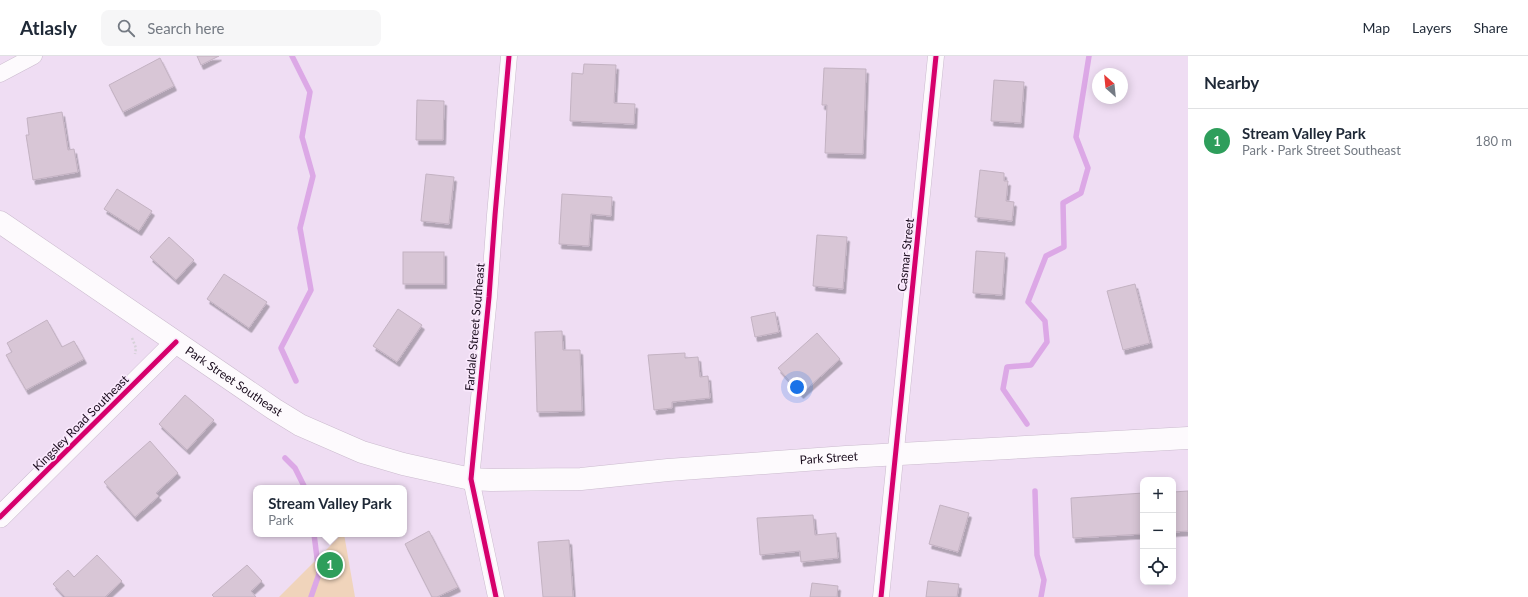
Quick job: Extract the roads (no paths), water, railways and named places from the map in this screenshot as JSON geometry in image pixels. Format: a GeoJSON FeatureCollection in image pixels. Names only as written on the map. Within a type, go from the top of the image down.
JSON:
{"type":"FeatureCollection","features":[{"type":"Feature","properties":{"kind":"main road","name":"Park Street Southeast"},"geometry":{"type":"LineString","coordinates":[[0,222],[274,409],[300,425],[369,454],[403,464],[471,479]]}},
{"type":"Feature","properties":{"kind":"main road","name":"Park Street"},"geometry":{"type":"LineString","coordinates":[[471,479],[581,479],[668,470],[1188,438]]}},
{"type":"Feature","properties":{"kind":"street"},"geometry":{"type":"LineString","coordinates":[[0,74],[34,56]]}},
{"type":"Feature","properties":{"kind":"street","name":"Fardale Street Southeast"},"geometry":{"type":"LineString","coordinates":[[496,597],[471,479],[489,297],[509,56]]}},
{"type":"Feature","properties":{"kind":"street","name":"Casmar Street"},"geometry":{"type":"LineString","coordinates":[[881,597],[936,56]]}},
{"type":"Feature","properties":{"kind":"street","name":"Kingsley Road Southeast"},"geometry":{"type":"LineString","coordinates":[[0,517],[176,342]]}},
{"type":"Feature","properties":{"kind":"waterway"},"geometry":{"type":"LineString","coordinates":[[292,56],[310,92],[302,137],[313,176],[300,228],[311,290],[281,348],[296,381]]}},
{"type":"Feature","properties":{"kind":"waterway"},"geometry":{"type":"LineString","coordinates":[[1027,424],[1003,389],[1007,367],[1031,365],[1047,342],[1045,321],[1028,302],[1046,256],[1064,247],[1063,203],[1081,193],[1088,168],[1076,137],[1089,56]]}},
{"type":"Feature","properties":{"kind":"waterway"},"geometry":{"type":"LineString","coordinates":[[285,458],[295,468],[304,485]]}},
{"type":"Feature","properties":{"kind":"waterway"},"geometry":{"type":"LineString","coordinates":[[1035,491],[1037,555],[1044,580],[1041,597]]}},
{"type":"Feature","properties":{"kind":"waterway"},"geometry":{"type":"LineString","coordinates":[[311,597],[319,574],[314,537]]}},
{"type":"Feature","properties":{"kind":"place","name":"Stream Valley Park"},"geometry":{"type":"Point","coordinates":[330,565]}}]}
